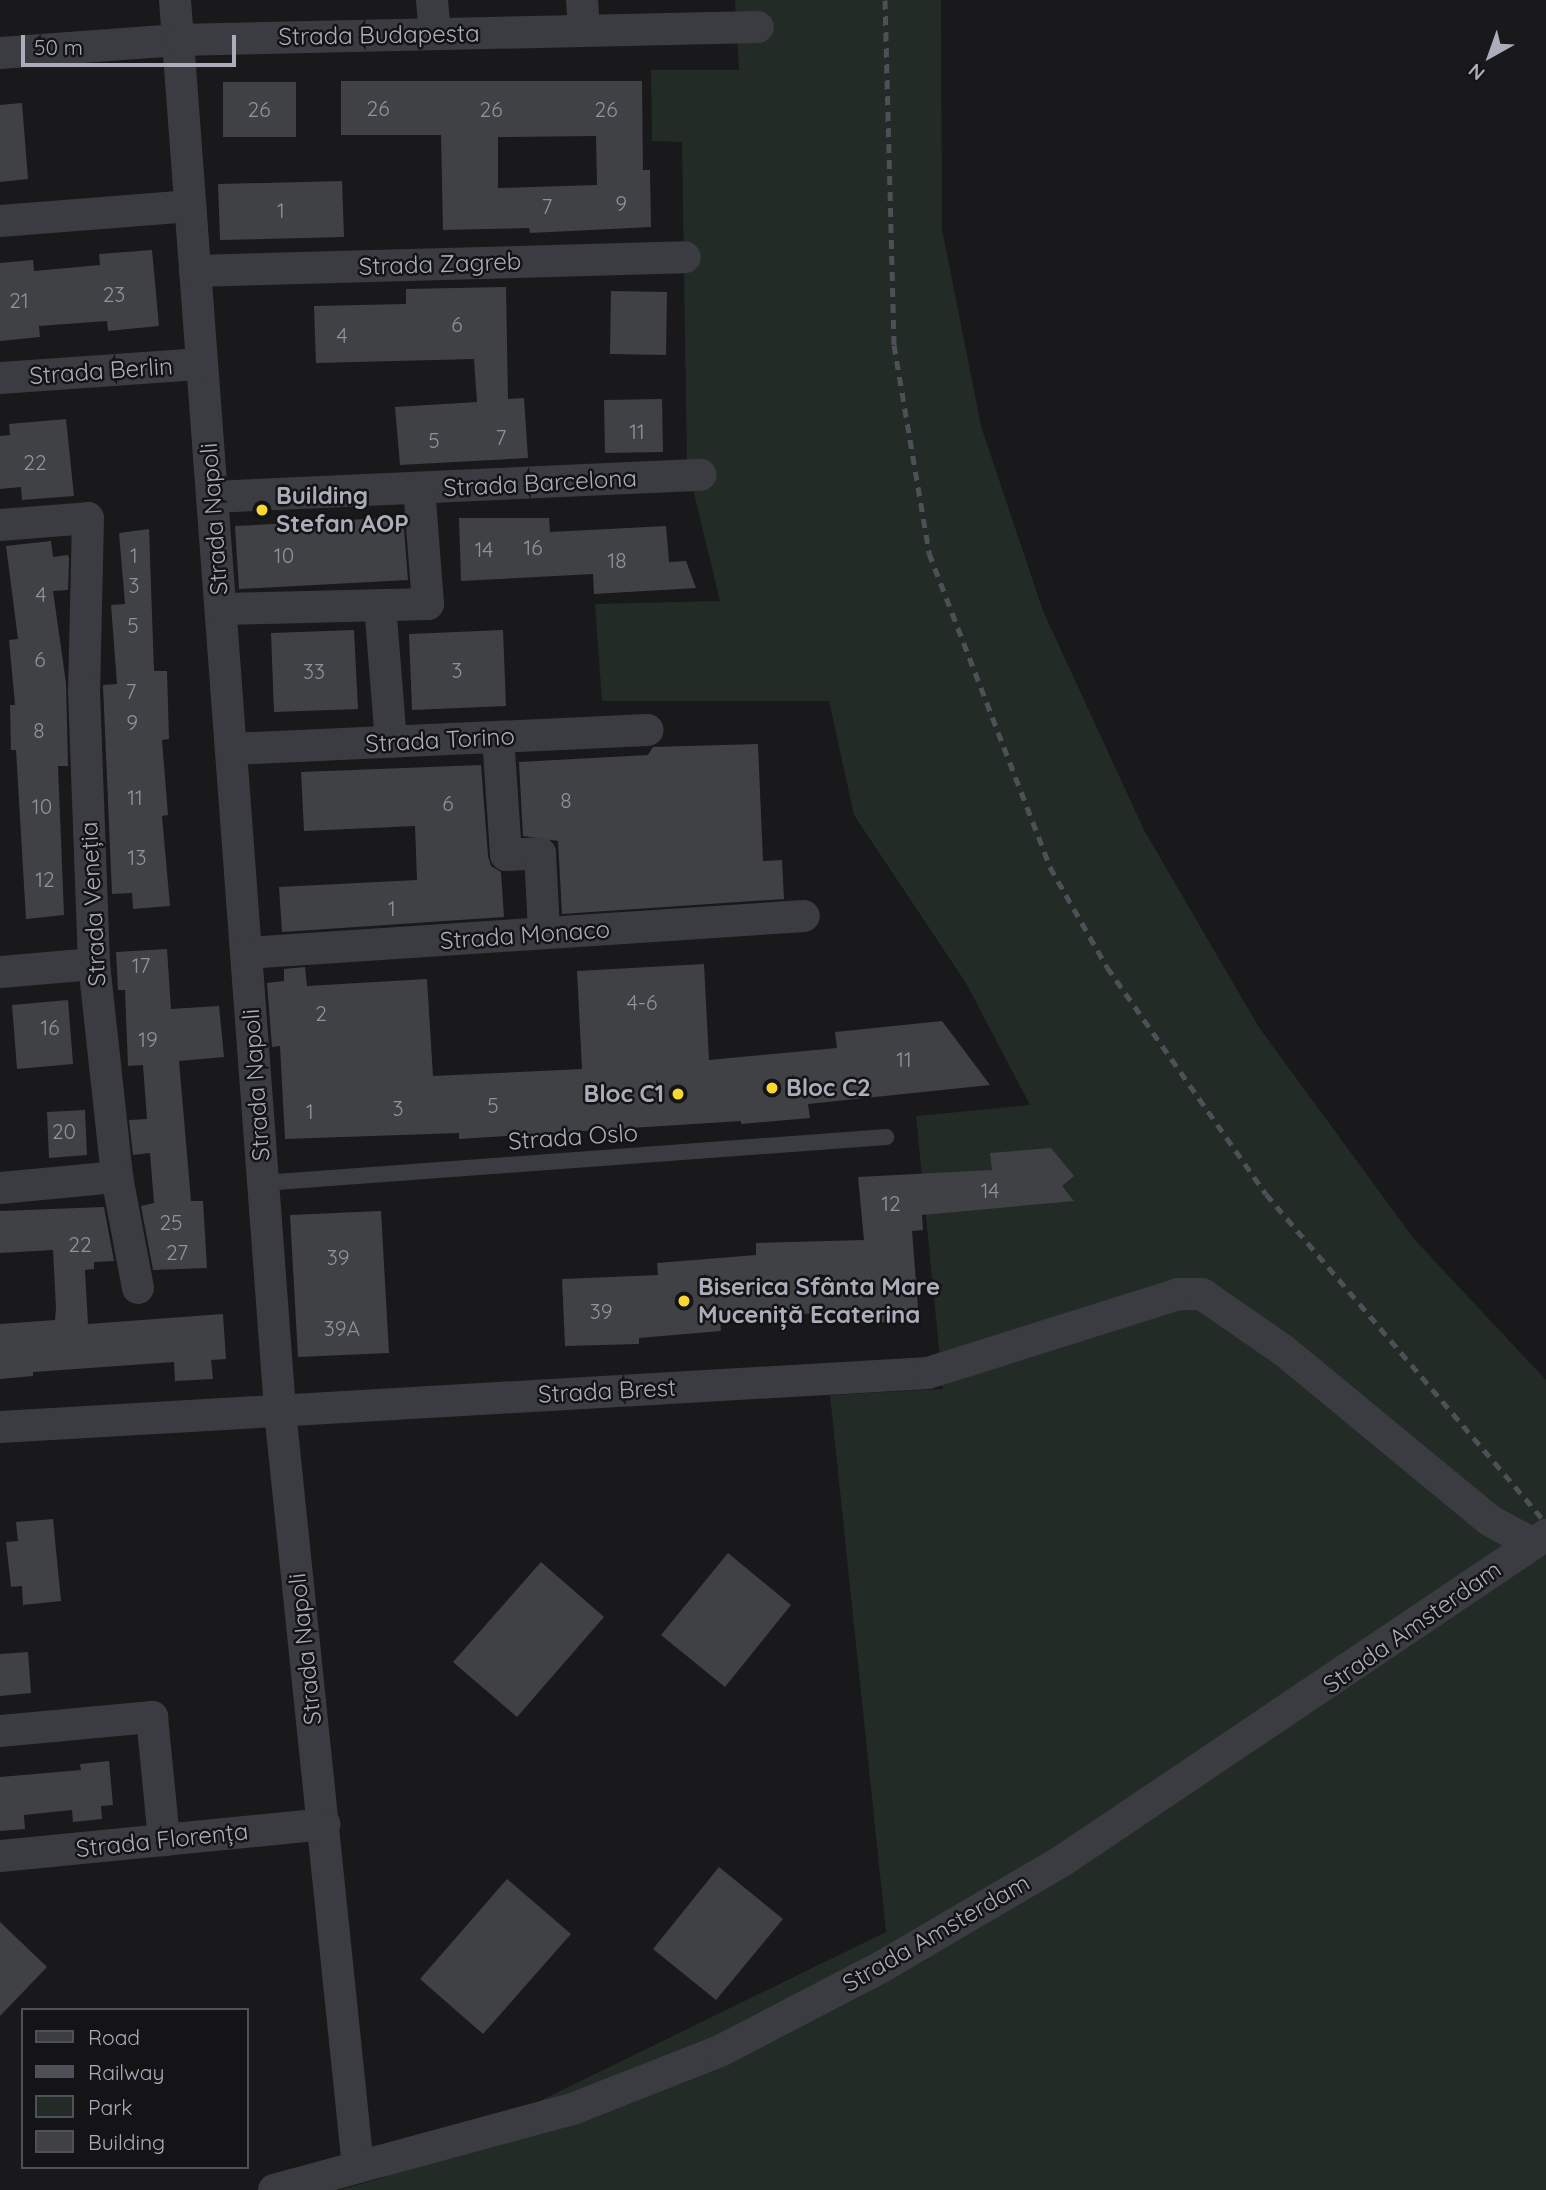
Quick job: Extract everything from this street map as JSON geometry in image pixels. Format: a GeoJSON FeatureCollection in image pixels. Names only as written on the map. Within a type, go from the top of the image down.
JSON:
{"type":"FeatureCollection","features":[{"type":"Feature","properties":{"kind":"street","name":"Strada Napoli"},"geometry":{"type":"LineString","coordinates":[[175,0],[279,1410],[358,2167]]}},
{"type":"Feature","properties":{"kind":"street"},"geometry":{"type":"LineString","coordinates":[[432,0],[435,34]]}},
{"type":"Feature","properties":{"kind":"street","name":"Strada Budapesta"},"geometry":{"type":"LineString","coordinates":[[0,53],[178,40],[435,34],[583,15],[758,27]]}},
{"type":"Feature","properties":{"kind":"street"},"geometry":{"type":"LineString","coordinates":[[0,220],[190,206]]}},
{"type":"Feature","properties":{"kind":"street","name":"Strada Zagreb"},"geometry":{"type":"LineString","coordinates":[[195,271],[685,257]]}},
{"type":"Feature","properties":{"kind":"street","name":"Strada Berlin"},"geometry":{"type":"LineString","coordinates":[[0,378],[202,364]]}},
{"type":"Feature","properties":{"kind":"street","name":"Strada Barcelona"},"geometry":{"type":"LineString","coordinates":[[212,497],[701,475]]}},
{"type":"Feature","properties":{"kind":"street"},"geometry":{"type":"LineString","coordinates":[[220,609],[428,604],[419,488]]}},
{"type":"Feature","properties":{"kind":"street","name":"Strada Veneția"},"geometry":{"type":"LineString","coordinates":[[0,524],[88,517],[84,691],[94,964],[117,1177],[138,1288]]}},
{"type":"Feature","properties":{"kind":"street"},"geometry":{"type":"LineString","coordinates":[[380,606],[391,742]]}},
{"type":"Feature","properties":{"kind":"street","name":"Strada Torino"},"geometry":{"type":"LineString","coordinates":[[231,749],[648,730]]}},
{"type":"Feature","properties":{"kind":"street"},"geometry":{"type":"LineString","coordinates":[[498,737],[506,855],[540,853],[544,933]]}},
{"type":"Feature","properties":{"kind":"street","name":"Strada Monaco"},"geometry":{"type":"LineString","coordinates":[[246,953],[804,916]]}},
{"type":"Feature","properties":{"kind":"street"},"geometry":{"type":"LineString","coordinates":[[0,972],[94,964]]}},
{"type":"Feature","properties":{"kind":"street"},"geometry":{"type":"LineString","coordinates":[[0,1188],[117,1177]]}},
{"type":"Feature","properties":{"kind":"street","name":"Strada Brest"},"geometry":{"type":"LineString","coordinates":[[0,1427],[928,1373],[1178,1294],[1202,1294],[1283,1350],[1489,1520],[1539,1539]]}},
{"type":"Feature","properties":{"kind":"street","name":"Strada Amsterdam"},"geometry":{"type":"LineString","coordinates":[[275,2190],[575,2108],[720,2051],[883,1966],[1062,1861],[1539,1539]]}},
{"type":"Feature","properties":{"kind":"street"},"geometry":{"type":"LineString","coordinates":[[0,1731],[152,1717],[164,1840]]}},
{"type":"Feature","properties":{"kind":"street","name":"Strada Florența"},"geometry":{"type":"LineString","coordinates":[[0,1856],[324,1824]]}},
{"type":"Feature","properties":{"kind":"lane","name":"Strada Oslo"},"geometry":{"type":"LineString","coordinates":[[263,1183],[887,1137]]}},
{"type":"Feature","properties":{"kind":"green space"},"geometry":{"type":"Polygon","coordinates":[[[735,0],[941,0],[942,229],[981,426],[1043,611],[1144,830],[1258,1026],[1414,1239],[1546,1380],[1546,2190],[339,2190],[382,2178],[886,1932],[830,1395],[943,1389],[916,1116],[1030,1105],[966,983],[854,815],[829,701],[602,701],[595,604],[720,601],[687,464],[682,142],[652,141],[651,70],[739,70],[735,0]]]}},
{"type":"Feature","properties":{"kind":"building"},"geometry":{"type":"Polygon","coordinates":[[[341,81],[642,81],[643,170],[650,170],[651,227],[530,233],[529,228],[443,230],[441,135],[341,135],[341,81]],[[596,136],[498,137],[498,188],[597,185],[596,136]]]}},
{"type":"Feature","properties":{"kind":"building"},"geometry":{"type":"Polygon","coordinates":[[[223,82],[296,82],[296,137],[223,137],[223,82]]]}},
{"type":"Feature","properties":{"kind":"building"},"geometry":{"type":"Polygon","coordinates":[[[22,103],[28,179],[0,182],[0,105],[22,103]]]}},
{"type":"Feature","properties":{"kind":"building"},"geometry":{"type":"Polygon","coordinates":[[[342,181],[344,237],[220,240],[218,184],[342,181]]]}},
{"type":"Feature","properties":{"kind":"building"},"geometry":{"type":"Polygon","coordinates":[[[152,250],[159,326],[108,331],[107,321],[39,326],[40,337],[0,341],[0,263],[33,260],[34,271],[100,265],[99,254],[152,250]]]}},
{"type":"Feature","properties":{"kind":"building"},"geometry":{"type":"Polygon","coordinates":[[[506,287],[508,399],[524,398],[528,458],[400,465],[395,407],[477,402],[474,359],[316,363],[314,306],[406,304],[406,289],[506,287]]]}},
{"type":"Feature","properties":{"kind":"building"},"geometry":{"type":"Polygon","coordinates":[[[611,291],[667,292],[666,355],[610,354],[611,291]]]}},
{"type":"Feature","properties":{"kind":"building"},"geometry":{"type":"Polygon","coordinates":[[[662,399],[663,452],[605,453],[604,400],[662,399]]]}},
{"type":"Feature","properties":{"kind":"building"},"geometry":{"type":"Polygon","coordinates":[[[66,419],[74,496],[22,500],[21,487],[0,489],[0,436],[10,435],[9,424],[66,419]]]}},
{"type":"Feature","properties":{"kind":"building"},"geometry":{"type":"Polygon","coordinates":[[[403,517],[408,580],[239,589],[235,526],[403,517]]]}},
{"type":"Feature","properties":{"kind":"building"},"geometry":{"type":"Polygon","coordinates":[[[459,518],[549,518],[550,532],[666,526],[669,562],[686,561],[696,588],[594,594],[593,574],[461,581],[459,518]]]}},
{"type":"Feature","properties":{"kind":"building"},"geometry":{"type":"Polygon","coordinates":[[[149,529],[154,671],[167,671],[169,739],[162,740],[168,815],[162,816],[170,906],[133,909],[132,893],[112,894],[103,685],[117,684],[111,605],[125,604],[119,533],[149,529]]]}},
{"type":"Feature","properties":{"kind":"building"},"geometry":{"type":"Polygon","coordinates":[[[51,541],[53,557],[68,555],[69,559],[68,590],[53,591],[66,683],[68,766],[58,766],[64,915],[26,919],[16,750],[11,750],[10,705],[15,705],[9,640],[18,639],[6,546],[51,541]]]}},
{"type":"Feature","properties":{"kind":"building"},"geometry":{"type":"Polygon","coordinates":[[[354,630],[358,709],[274,712],[271,633],[354,630]]]}},
{"type":"Feature","properties":{"kind":"building"},"geometry":{"type":"Polygon","coordinates":[[[503,630],[506,706],[412,710],[409,634],[503,630]]]}},
{"type":"Feature","properties":{"kind":"building"},"geometry":{"type":"Polygon","coordinates":[[[758,744],[763,861],[782,860],[784,899],[562,914],[558,841],[523,836],[519,762],[648,755],[653,747],[758,744]]]}},
{"type":"Feature","properties":{"kind":"building"},"geometry":{"type":"Polygon","coordinates":[[[481,765],[488,856],[491,866],[501,872],[504,917],[282,932],[279,887],[417,880],[415,826],[304,831],[301,772],[481,765]]]}},
{"type":"Feature","properties":{"kind":"building"},"geometry":{"type":"Polygon","coordinates":[[[167,949],[171,1009],[219,1006],[224,1057],[179,1061],[191,1201],[203,1201],[207,1268],[153,1270],[141,1206],[154,1203],[150,1153],[133,1155],[129,1120],[147,1119],[143,1065],[128,1066],[125,990],[118,990],[116,952],[167,949]]]}},
{"type":"Feature","properties":{"kind":"building"},"geometry":{"type":"Polygon","coordinates":[[[704,964],[709,1060],[837,1048],[835,1032],[942,1021],[990,1085],[808,1104],[810,1118],[741,1124],[741,1121],[459,1139],[459,1133],[285,1139],[280,1046],[272,1047],[267,983],[284,981],[284,969],[305,967],[307,986],[427,979],[433,1076],[582,1069],[577,971],[704,964]]]}},
{"type":"Feature","properties":{"kind":"building"},"geometry":{"type":"Polygon","coordinates":[[[68,1000],[73,1064],[17,1069],[12,1005],[68,1000]]]}},
{"type":"Feature","properties":{"kind":"building"},"geometry":{"type":"Polygon","coordinates":[[[85,1110],[87,1155],[49,1158],[47,1112],[85,1110]]]}},
{"type":"Feature","properties":{"kind":"building"},"geometry":{"type":"Polygon","coordinates":[[[1051,1148],[1074,1176],[1062,1186],[1074,1201],[922,1215],[923,1230],[912,1231],[919,1320],[856,1324],[855,1312],[720,1317],[721,1331],[639,1338],[639,1344],[565,1346],[562,1279],[658,1275],[657,1263],[756,1255],[756,1243],[864,1240],[858,1177],[992,1170],[990,1153],[1051,1148]]]}},
{"type":"Feature","properties":{"kind":"building"},"geometry":{"type":"Polygon","coordinates":[[[104,1207],[114,1261],[94,1262],[94,1269],[85,1270],[88,1324],[223,1314],[226,1359],[211,1360],[213,1379],[175,1381],[174,1362],[33,1372],[33,1376],[0,1379],[0,1324],[55,1320],[56,1308],[53,1250],[0,1253],[0,1211],[104,1207]]]}},
{"type":"Feature","properties":{"kind":"building"},"geometry":{"type":"Polygon","coordinates":[[[381,1211],[389,1353],[298,1357],[290,1215],[381,1211]]]}},
{"type":"Feature","properties":{"kind":"building"},"geometry":{"type":"Polygon","coordinates":[[[53,1519],[61,1601],[23,1605],[22,1586],[11,1587],[6,1542],[18,1541],[16,1522],[53,1519]]]}},
{"type":"Feature","properties":{"kind":"building"},"geometry":{"type":"Polygon","coordinates":[[[728,1553],[791,1605],[725,1687],[661,1635],[728,1553]]]}},
{"type":"Feature","properties":{"kind":"building"},"geometry":{"type":"Polygon","coordinates":[[[541,1562],[604,1617],[517,1717],[453,1662],[541,1562]]]}},
{"type":"Feature","properties":{"kind":"building"},"geometry":{"type":"Polygon","coordinates":[[[28,1652],[31,1693],[0,1696],[0,1654],[28,1652]]]}},
{"type":"Feature","properties":{"kind":"building"},"geometry":{"type":"Polygon","coordinates":[[[109,1761],[113,1805],[101,1806],[102,1819],[73,1822],[72,1810],[24,1815],[25,1829],[0,1831],[0,1777],[81,1770],[80,1764],[109,1761]]]}},
{"type":"Feature","properties":{"kind":"building"},"geometry":{"type":"Polygon","coordinates":[[[719,1867],[783,1919],[716,2000],[653,1949],[719,1867]]]}},
{"type":"Feature","properties":{"kind":"building"},"geometry":{"type":"Polygon","coordinates":[[[507,1879],[571,1934],[483,2034],[420,1979],[507,1879]]]}},
{"type":"Feature","properties":{"kind":"building"},"geometry":{"type":"Polygon","coordinates":[[[0,1922],[47,1967],[0,2016],[0,1922]]]}},
{"type":"Feature","properties":{"kind":"railway"},"geometry":{"type":"LineString","coordinates":[[885,0],[894,345],[929,553],[1050,867],[1107,967],[1266,1194],[1546,1523]]}},
{"type":"Feature","properties":{"kind":"place","name":"Building Stefan AOP"},"geometry":{"type":"Point","coordinates":[262,510]}},
{"type":"Feature","properties":{"kind":"place","name":"Bloc C2"},"geometry":{"type":"Point","coordinates":[772,1088]}},
{"type":"Feature","properties":{"kind":"place","name":"Bloc C1"},"geometry":{"type":"Point","coordinates":[678,1094]}},
{"type":"Feature","properties":{"kind":"place","name":"Biserica Sfânta Mare Muceniță Ecaterina"},"geometry":{"type":"Point","coordinates":[684,1301]}}]}
